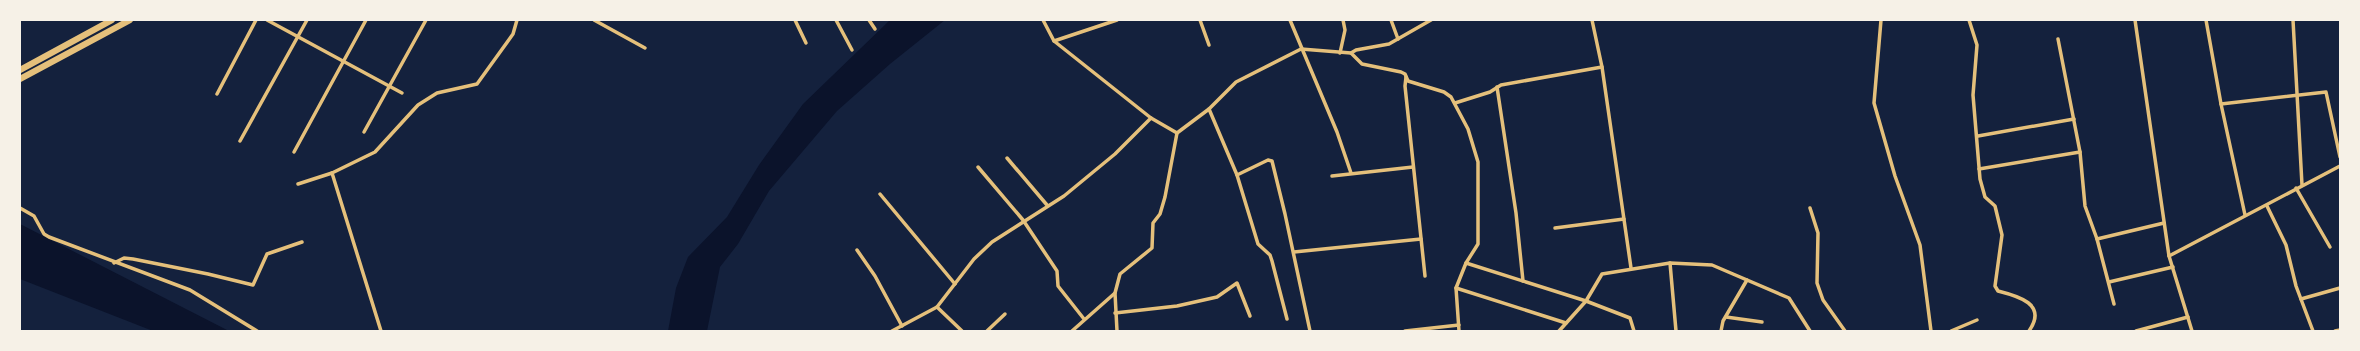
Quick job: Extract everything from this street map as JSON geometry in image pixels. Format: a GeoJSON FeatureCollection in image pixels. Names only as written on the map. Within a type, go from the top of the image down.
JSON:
{"type":"FeatureCollection","features":[{"type":"Feature","properties":{"kind":"highway"},"geometry":{"type":"LineString","coordinates":[[20,70],[111,20]]}},
{"type":"Feature","properties":{"kind":"highway"},"geometry":{"type":"LineString","coordinates":[[20,79],[130,20]]}},
{"type":"Feature","properties":{"kind":"street"},"geometry":{"type":"LineString","coordinates":[[217,94],[256,20]]}},
{"type":"Feature","properties":{"kind":"street"},"geometry":{"type":"LineString","coordinates":[[267,20],[402,93]]}},
{"type":"Feature","properties":{"kind":"street"},"geometry":{"type":"LineString","coordinates":[[240,141],[307,20]]}},
{"type":"Feature","properties":{"kind":"street"},"geometry":{"type":"LineString","coordinates":[[294,152],[366,20]]}},
{"type":"Feature","properties":{"kind":"street"},"geometry":{"type":"LineString","coordinates":[[364,132],[426,20]]}},
{"type":"Feature","properties":{"kind":"street"},"geometry":{"type":"LineString","coordinates":[[298,184],[332,173],[374,152],[418,105],[437,93],[477,84],[513,34],[517,20]]}},
{"type":"Feature","properties":{"kind":"street"},"geometry":{"type":"LineString","coordinates":[[594,20],[645,48]]}},
{"type":"Feature","properties":{"kind":"street"},"geometry":{"type":"LineString","coordinates":[[795,20],[806,43]]}},
{"type":"Feature","properties":{"kind":"street"},"geometry":{"type":"LineString","coordinates":[[836,20],[852,50]]}},
{"type":"Feature","properties":{"kind":"street"},"geometry":{"type":"LineString","coordinates":[[869,20],[875,29]]}},
{"type":"Feature","properties":{"kind":"street"},"geometry":{"type":"LineString","coordinates":[[1043,20],[1054,41],[1150,118],[1177,133]]}},
{"type":"Feature","properties":{"kind":"street"},"geometry":{"type":"LineString","coordinates":[[1054,41],[1117,20]]}},
{"type":"Feature","properties":{"kind":"street"},"geometry":{"type":"LineString","coordinates":[[1200,20],[1209,45]]}},
{"type":"Feature","properties":{"kind":"street"},"geometry":{"type":"LineString","coordinates":[[1290,20],[1300,49],[1337,132],[1351,173]]}},
{"type":"Feature","properties":{"kind":"street"},"geometry":{"type":"LineString","coordinates":[[1340,53],[1345,30],[1344,20]]}},
{"type":"Feature","properties":{"kind":"street"},"geometry":{"type":"LineString","coordinates":[[1391,20],[1398,39]]}},
{"type":"Feature","properties":{"kind":"street"},"geometry":{"type":"LineString","coordinates":[[1351,54],[1356,50],[1380,46],[1398,39],[1432,20]]}},
{"type":"Feature","properties":{"kind":"street"},"geometry":{"type":"LineString","coordinates":[[1592,20],[1602,67],[1631,268]]}},
{"type":"Feature","properties":{"kind":"street"},"geometry":{"type":"LineString","coordinates":[[1880,20],[1874,103],[1895,176],[1920,245],[1931,331]]}},
{"type":"Feature","properties":{"kind":"street"},"geometry":{"type":"LineString","coordinates":[[1969,20],[1977,45],[1973,95],[1978,136],[1979,169],[1984,198],[1996,206],[2000,217],[2002,235],[1995,286],[1998,291],[2021,297],[2031,303],[2034,313],[2029,331]]}},
{"type":"Feature","properties":{"kind":"street"},"geometry":{"type":"LineString","coordinates":[[2135,20],[2169,256],[2192,331]]}},
{"type":"Feature","properties":{"kind":"street"},"geometry":{"type":"LineString","coordinates":[[2206,20],[2221,104],[2245,215]]}},
{"type":"Feature","properties":{"kind":"street"},"geometry":{"type":"LineString","coordinates":[[2293,20],[2302,185]]}},
{"type":"Feature","properties":{"kind":"street"},"geometry":{"type":"LineString","coordinates":[[2058,39],[2080,152],[2085,206],[2097,239],[2114,304]]}},
{"type":"Feature","properties":{"kind":"street"},"geometry":{"type":"LineString","coordinates":[[1116,331],[1115,293],[1120,274],[1152,248],[1153,223],[1160,214],[1165,197],[1177,133],[1209,109],[1236,82],[1300,49],[1351,54],[1362,64],[1401,72],[1406,76],[1408,81],[1444,92],[1451,97],[1455,103],[1468,129],[1478,162],[1478,244],[1466,263],[1456,288],[1459,331]]}},
{"type":"Feature","properties":{"kind":"street"},"geometry":{"type":"LineString","coordinates":[[1455,103],[1490,92],[1497,87],[1602,67]]}},
{"type":"Feature","properties":{"kind":"street"},"geometry":{"type":"LineString","coordinates":[[1406,76],[1405,86],[1413,167],[1426,276]]}},
{"type":"Feature","properties":{"kind":"street"},"geometry":{"type":"LineString","coordinates":[[1497,87],[1516,213],[1523,281]]}},
{"type":"Feature","properties":{"kind":"street"},"geometry":{"type":"LineString","coordinates":[[2221,104],[2296,94],[2328,93],[2340,157]]}},
{"type":"Feature","properties":{"kind":"street"},"geometry":{"type":"LineString","coordinates":[[1209,109],[1237,175],[1258,244],[1270,255],[1287,319]]}},
{"type":"Feature","properties":{"kind":"street"},"geometry":{"type":"LineString","coordinates":[[894,331],[937,307],[974,259],[992,242],[1046,205],[1064,196],[1115,154],[1150,118]]}},
{"type":"Feature","properties":{"kind":"street"},"geometry":{"type":"LineString","coordinates":[[1978,136],[2074,120]]}},
{"type":"Feature","properties":{"kind":"street"},"geometry":{"type":"LineString","coordinates":[[1979,169],[2080,152]]}},
{"type":"Feature","properties":{"kind":"street"},"geometry":{"type":"LineString","coordinates":[[1007,158],[1046,205]]}},
{"type":"Feature","properties":{"kind":"street"},"geometry":{"type":"LineString","coordinates":[[1237,175],[1268,160],[1272,161],[1294,252],[1310,331]]}},
{"type":"Feature","properties":{"kind":"street"},"geometry":{"type":"LineString","coordinates":[[2169,256],[2245,215],[2267,206],[2296,188],[2340,166]]}},
{"type":"Feature","properties":{"kind":"street"},"geometry":{"type":"LineString","coordinates":[[978,167],[1023,220],[1057,271],[1058,286],[1084,319]]}},
{"type":"Feature","properties":{"kind":"street"},"geometry":{"type":"LineString","coordinates":[[1332,176],[1413,167]]}},
{"type":"Feature","properties":{"kind":"street"},"geometry":{"type":"LineString","coordinates":[[332,173],[381,331]]}},
{"type":"Feature","properties":{"kind":"street"},"geometry":{"type":"LineString","coordinates":[[2296,188],[2330,247]]}},
{"type":"Feature","properties":{"kind":"street"},"geometry":{"type":"LineString","coordinates":[[880,194],[955,284]]}},
{"type":"Feature","properties":{"kind":"street"},"geometry":{"type":"LineString","coordinates":[[2267,206],[2286,245],[2313,331]]}},
{"type":"Feature","properties":{"kind":"street"},"geometry":{"type":"LineString","coordinates":[[20,208],[34,216],[44,234],[49,237],[114,263],[190,290],[257,331]]}},
{"type":"Feature","properties":{"kind":"street"},"geometry":{"type":"LineString","coordinates":[[1810,208],[1818,233],[1817,283],[1823,300],[1846,331]]}},
{"type":"Feature","properties":{"kind":"street"},"geometry":{"type":"LineString","coordinates":[[1555,228],[1624,219]]}},
{"type":"Feature","properties":{"kind":"street"},"geometry":{"type":"LineString","coordinates":[[2097,239],[2164,223]]}},
{"type":"Feature","properties":{"kind":"street"},"geometry":{"type":"LineString","coordinates":[[1294,252],[1421,239]]}},
{"type":"Feature","properties":{"kind":"street"},"geometry":{"type":"LineString","coordinates":[[114,263],[124,258],[133,259],[253,285],[267,254],[302,242]]}},
{"type":"Feature","properties":{"kind":"street"},"geometry":{"type":"LineString","coordinates":[[857,250],[875,276],[902,326]]}},
{"type":"Feature","properties":{"kind":"street"},"geometry":{"type":"LineString","coordinates":[[1466,263],[1586,301],[1630,318],[1634,331]]}},
{"type":"Feature","properties":{"kind":"street"},"geometry":{"type":"LineString","coordinates":[[1670,263],[1676,331]]}},
{"type":"Feature","properties":{"kind":"street"},"geometry":{"type":"LineString","coordinates":[[1559,331],[1586,301],[1602,274],[1631,268],[1670,263],[1712,265],[1789,298],[1810,331]]}},
{"type":"Feature","properties":{"kind":"street"},"geometry":{"type":"LineString","coordinates":[[2109,282],[2173,267]]}},
{"type":"Feature","properties":{"kind":"street"},"geometry":{"type":"LineString","coordinates":[[1720,331],[1726,317],[1747,280]]}},
{"type":"Feature","properties":{"kind":"street"},"geometry":{"type":"LineString","coordinates":[[1115,313],[1177,306],[1217,297],[1237,283],[1250,316]]}},
{"type":"Feature","properties":{"kind":"street"},"geometry":{"type":"LineString","coordinates":[[1456,288],[1566,323]]}},
{"type":"Feature","properties":{"kind":"street"},"geometry":{"type":"LineString","coordinates":[[2302,299],[2340,288]]}},
{"type":"Feature","properties":{"kind":"street"},"geometry":{"type":"LineString","coordinates":[[1072,331],[1115,293]]}},
{"type":"Feature","properties":{"kind":"street"},"geometry":{"type":"LineString","coordinates":[[937,307],[962,331]]}},
{"type":"Feature","properties":{"kind":"street"},"geometry":{"type":"LineString","coordinates":[[987,331],[1004,314]]}},
{"type":"Feature","properties":{"kind":"street"},"geometry":{"type":"LineString","coordinates":[[1726,317],[1762,322]]}},
{"type":"Feature","properties":{"kind":"street"},"geometry":{"type":"LineString","coordinates":[[2136,331],[2188,317]]}},
{"type":"Feature","properties":{"kind":"street"},"geometry":{"type":"LineString","coordinates":[[1951,331],[1977,320]]}},
{"type":"Feature","properties":{"kind":"street"},"geometry":{"type":"LineString","coordinates":[[1405,331],[1459,325]]}},
{"type":"Feature","properties":{"kind":"street"},"geometry":{"type":"LineString","coordinates":[[2335,331],[2340,330]]}},
{"type":"Feature","properties":{"kind":"water"},"geometry":{"type":"Polygon","coordinates":[[[890,20],[945,20],[890,64],[837,111],[769,191],[738,244],[720,267],[707,331],[668,331],[676,288],[688,257],[727,217],[759,165],[803,104],[890,20]]]}},
{"type":"Feature","properties":{"kind":"water"},"geometry":{"type":"Polygon","coordinates":[[[20,224],[229,331],[153,331],[20,279],[20,224]]]}}]}
